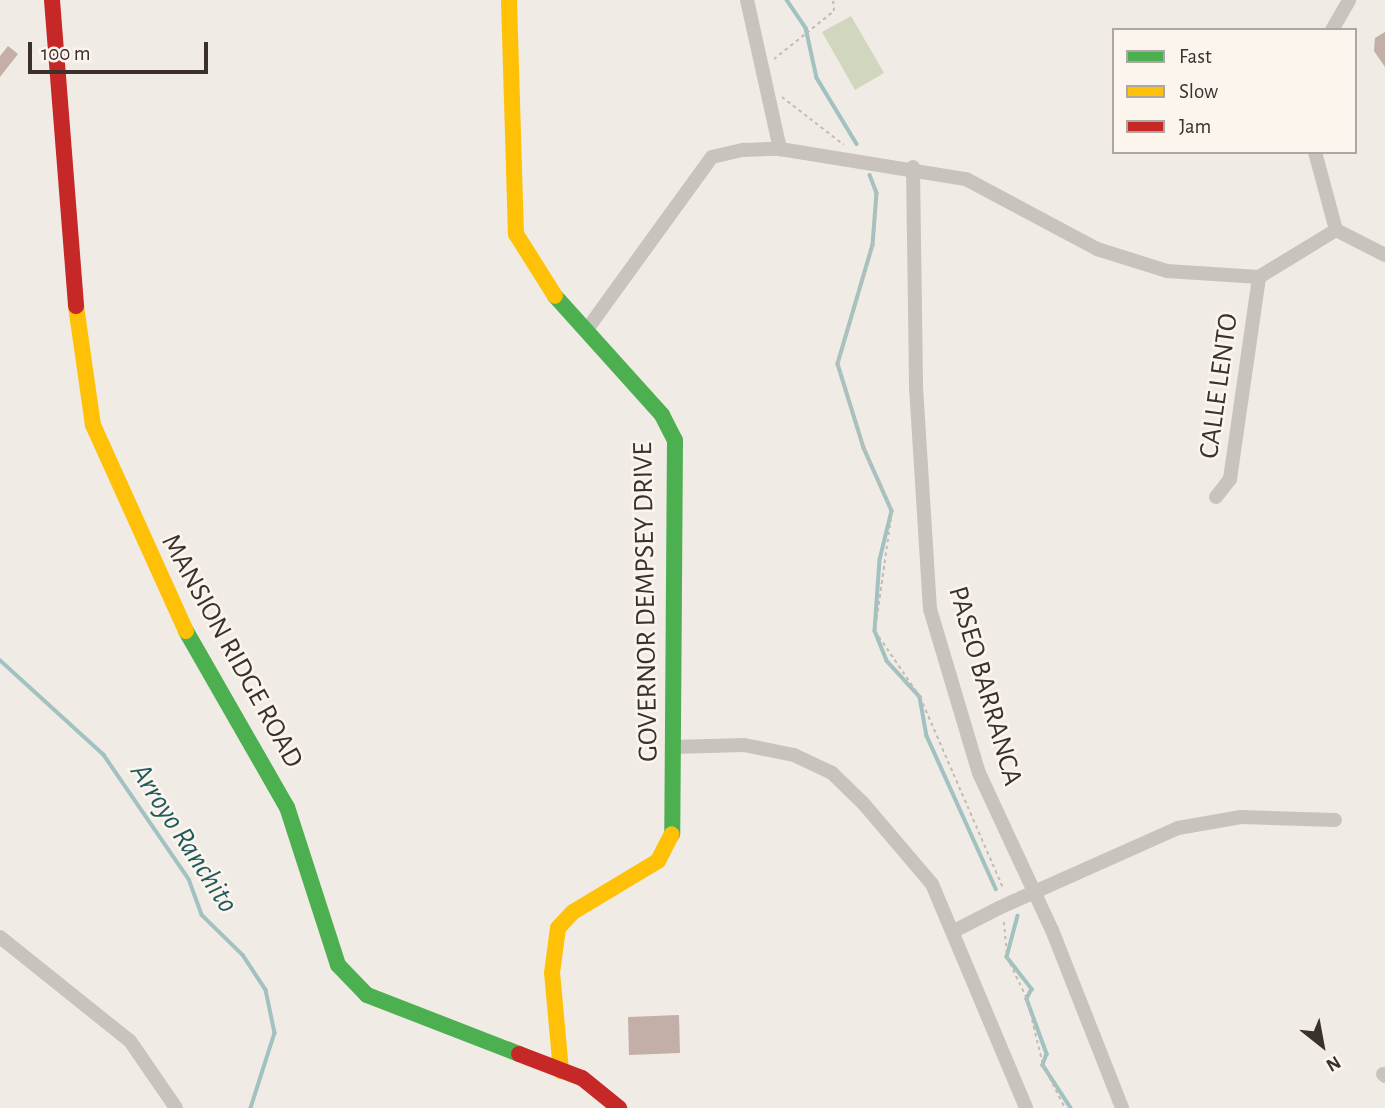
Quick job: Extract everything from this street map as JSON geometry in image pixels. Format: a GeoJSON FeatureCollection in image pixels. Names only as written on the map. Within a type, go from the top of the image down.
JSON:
{"type":"FeatureCollection","features":[{"type":"Feature","properties":{"kind":"street","name":"MANSION RIDGE ROAD"},"geometry":{"type":"LineString","coordinates":[[52,0],[77,312],[93,425],[164,592],[286,807],[338,965],[367,995],[602,1088],[620,1108]]}},
{"type":"Feature","properties":{"kind":"street","name":"GOVERNOR DEMPSEY DRIVE"},"geometry":{"type":"LineString","coordinates":[[509,0],[516,234],[550,289],[588,328],[662,415],[675,440],[673,747],[678,818],[669,848],[640,876],[573,912],[556,933],[552,973],[561,1071]]}},
{"type":"Feature","properties":{"kind":"street"},"geometry":{"type":"LineString","coordinates":[[747,0],[780,149]]}},
{"type":"Feature","properties":{"kind":"street"},"geometry":{"type":"LineString","coordinates":[[1333,28],[1349,0]]}},
{"type":"Feature","properties":{"kind":"street"},"geometry":{"type":"LineString","coordinates":[[588,328],[712,157],[780,149],[913,167],[966,179],[1097,250],[1167,271],[1259,277],[1336,230]]}},
{"type":"Feature","properties":{"kind":"street"},"geometry":{"type":"LineString","coordinates":[[1316,154],[1336,230],[1385,254]]}},
{"type":"Feature","properties":{"kind":"street","name":"PASEO BARRANCA"},"geometry":{"type":"LineString","coordinates":[[913,167],[916,387],[930,609],[979,773],[1033,891],[1122,1108]]}},
{"type":"Feature","properties":{"kind":"street","name":"CALLE LENTO"},"geometry":{"type":"LineString","coordinates":[[1216,497],[1230,479],[1259,277]]}},
{"type":"Feature","properties":{"kind":"street"},"geometry":{"type":"LineString","coordinates":[[673,747],[757,747],[823,768],[915,859],[954,931],[1026,1108]]}},
{"type":"Feature","properties":{"kind":"street"},"geometry":{"type":"LineString","coordinates":[[954,931],[1033,891],[1189,825],[1252,817],[1335,820]]}},
{"type":"Feature","properties":{"kind":"street"},"geometry":{"type":"LineString","coordinates":[[0,937],[130,1041],[176,1108]]}},
{"type":"Feature","properties":{"kind":"path"},"geometry":{"type":"LineString","coordinates":[[771,62],[834,11],[833,0]]}},
{"type":"Feature","properties":{"kind":"path"},"geometry":{"type":"LineString","coordinates":[[779,95],[864,160]]}},
{"type":"Feature","properties":{"kind":"green space"},"geometry":{"type":"Polygon","coordinates":[[[851,16],[884,73],[855,90],[822,32],[851,16]]]}},
{"type":"Feature","properties":{"kind":"building"},"geometry":{"type":"Polygon","coordinates":[[[1385,32],[1385,67],[1374,51],[1375,38],[1385,32]]]}},
{"type":"Feature","properties":{"kind":"building"},"geometry":{"type":"Polygon","coordinates":[[[8,46],[18,54],[0,77],[0,56],[8,46]]]}},
{"type":"Feature","properties":{"kind":"building"},"geometry":{"type":"Polygon","coordinates":[[[679,1015],[680,1053],[629,1055],[628,1017],[679,1015]]]}},
{"type":"Feature","properties":{"kind":"waterway"},"geometry":{"type":"LineString","coordinates":[[787,0],[806,28],[817,78],[857,144]]}},
{"type":"Feature","properties":{"kind":"waterway"},"geometry":{"type":"LineString","coordinates":[[870,175],[877,193],[873,245],[838,364],[864,448],[892,511],[880,560],[875,631],[887,661],[920,697],[927,736],[996,889]]}},
{"type":"Feature","properties":{"kind":"waterway","name":"Arroyo Ranchito"},"geometry":{"type":"LineString","coordinates":[[0,660],[104,755],[189,879],[202,915],[243,955],[266,990],[275,1033],[251,1108]]}},
{"type":"Feature","properties":{"kind":"waterway"},"geometry":{"type":"LineString","coordinates":[[1018,916],[1007,957],[1032,989],[1027,999],[1047,1054],[1043,1065],[1071,1108]]}},
{"type":"Feature","properties":{"kind":"traffic: fast"},"geometry":{"type":"LineString","coordinates":[[555,296],[662,415],[675,440],[672,834]]}},
{"type":"Feature","properties":{"kind":"traffic: fast"},"geometry":{"type":"LineString","coordinates":[[186,631],[287,807],[338,965],[367,995],[519,1054]]}},
{"type":"Feature","properties":{"kind":"traffic: slow"},"geometry":{"type":"LineString","coordinates":[[509,0],[516,234],[555,296]]}},
{"type":"Feature","properties":{"kind":"traffic: slow"},"geometry":{"type":"LineString","coordinates":[[76,306],[93,425],[186,631]]}},
{"type":"Feature","properties":{"kind":"traffic: slow"},"geometry":{"type":"LineString","coordinates":[[561,1071],[552,973],[558,928],[573,912],[658,861],[672,834]]}},
{"type":"Feature","properties":{"kind":"traffic: jam"},"geometry":{"type":"LineString","coordinates":[[52,0],[76,306]]}},
{"type":"Feature","properties":{"kind":"traffic: jam"},"geometry":{"type":"LineString","coordinates":[[519,1054],[582,1078],[619,1108]]}}]}
